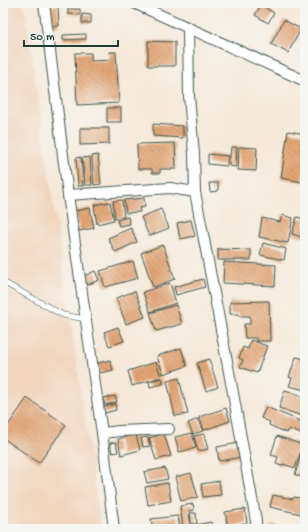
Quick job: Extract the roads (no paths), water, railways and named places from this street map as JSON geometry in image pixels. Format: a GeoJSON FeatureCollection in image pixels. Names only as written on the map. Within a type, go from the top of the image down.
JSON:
{"type":"FeatureCollection","features":[{"type":"Feature","properties":{"kind":"street"},"geometry":{"type":"LineString","coordinates":[[44,3],[68,195],[102,433],[114,529]]}},
{"type":"Feature","properties":{"kind":"street"},"geometry":{"type":"LineString","coordinates":[[134,3],[305,81]]}},
{"type":"Feature","properties":{"kind":"street"},"geometry":{"type":"LineString","coordinates":[[188,28],[189,96],[194,154],[195,192],[233,393],[256,521],[256,529]]}},
{"type":"Feature","properties":{"kind":"street"},"geometry":{"type":"LineString","coordinates":[[68,195],[170,188],[195,192]]}},
{"type":"Feature","properties":{"kind":"street"},"geometry":{"type":"LineString","coordinates":[[102,433],[169,429]]}},
{"type":"Feature","properties":{"kind":"lane"},"geometry":{"type":"LineString","coordinates":[[3,282],[63,315],[86,319]]}}]}
